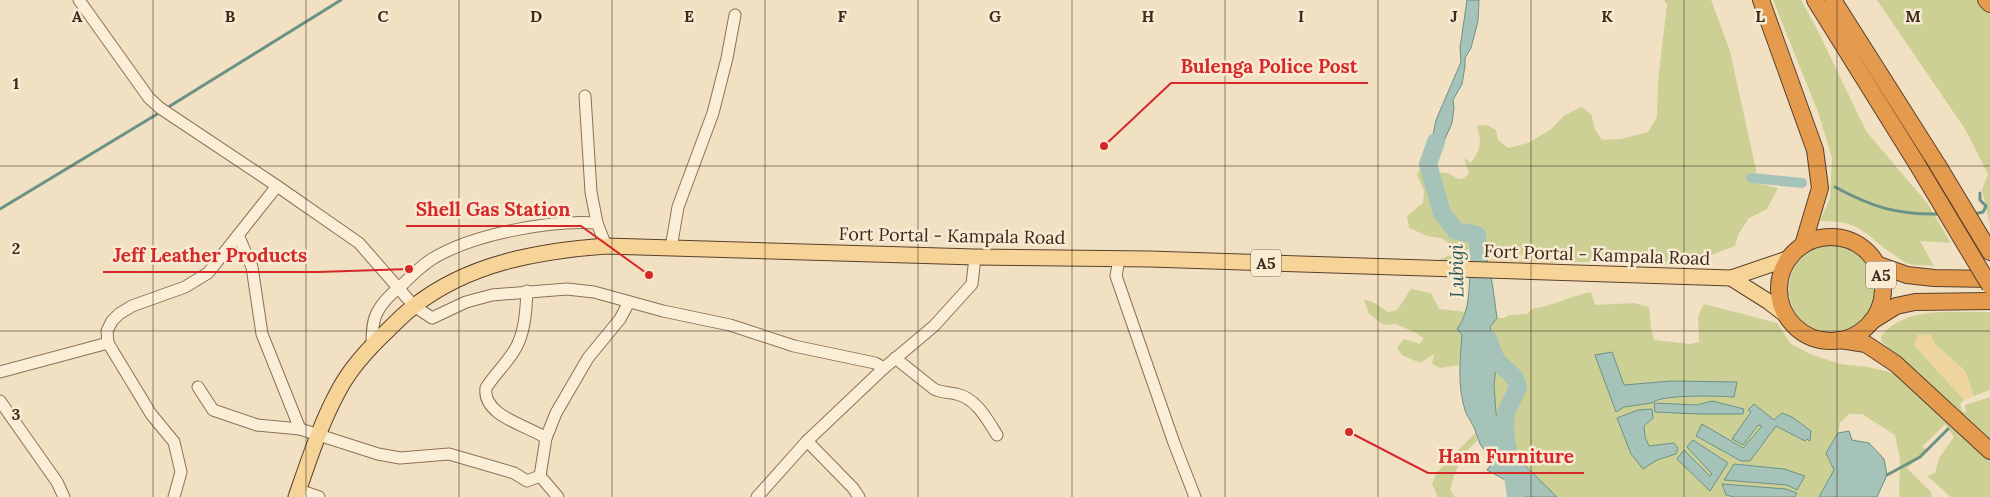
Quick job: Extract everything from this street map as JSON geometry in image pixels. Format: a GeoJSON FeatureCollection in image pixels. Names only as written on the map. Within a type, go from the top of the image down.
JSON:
{"type":"FeatureCollection","features":[{"type":"Feature","properties":{"kind":"highway"},"geometry":{"type":"LineString","coordinates":[[1762,0],[1815,150],[1820,188],[1803,245]]}},
{"type":"Feature","properties":{"kind":"highway"},"geometry":{"type":"LineString","coordinates":[[1815,0],[1990,286]]}},
{"type":"Feature","properties":{"kind":"highway"},"geometry":{"type":"LineString","coordinates":[[1833,0],[1937,164],[1990,252]]}},
{"type":"Feature","properties":{"kind":"highway"},"geometry":{"type":"LineString","coordinates":[[1986,0],[1990,4]]}},
{"type":"Feature","properties":{"kind":"highway","name":"A5"},"geometry":{"type":"LineString","coordinates":[[1870,323],[1878,310],[1883,294],[1882,278],[1868,252],[1844,238],[1830,237],[1816,239],[1803,245],[1790,258],[1782,271],[1779,286],[1781,302],[1787,316],[1797,328],[1810,336],[1824,340],[1840,340],[1856,334],[1896,306],[1915,302],[1990,301]]}},
{"type":"Feature","properties":{"kind":"highway","name":"A5"},"geometry":{"type":"LineString","coordinates":[[1876,264],[1907,275],[1934,278],[1990,279]]}},
{"type":"Feature","properties":{"kind":"highway"},"geometry":{"type":"LineString","coordinates":[[1840,340],[1866,344],[1896,364],[1990,451]]}},
{"type":"Feature","properties":{"kind":"main road","name":"Fort Portal - Kampala Road"},"geometry":{"type":"LineString","coordinates":[[297,493],[318,434],[340,387],[372,345],[414,306],[460,279],[518,257],[561,249],[606,246],[975,257],[1119,259],[1731,278]]}},
{"type":"Feature","properties":{"kind":"main road","name":"A5"},"geometry":{"type":"LineString","coordinates":[[1731,278],[1790,258]]}},
{"type":"Feature","properties":{"kind":"main road","name":"A5"},"geometry":{"type":"LineString","coordinates":[[1731,278],[1787,316]]}},
{"type":"Feature","properties":{"kind":"street"},"geometry":{"type":"LineString","coordinates":[[79,0],[148,98],[359,242],[414,306],[432,318],[466,302],[492,294],[573,290],[594,292],[730,325],[794,346],[875,363],[884,368]]}},
{"type":"Feature","properties":{"kind":"street"},"geometry":{"type":"LineString","coordinates":[[671,248],[678,207],[713,113],[727,58],[735,15]]}},
{"type":"Feature","properties":{"kind":"street"},"geometry":{"type":"LineString","coordinates":[[585,96],[590,177],[597,223],[606,246]]}},
{"type":"Feature","properties":{"kind":"street"},"geometry":{"type":"LineString","coordinates":[[174,497],[181,472],[174,442],[152,414],[108,343],[107,330],[119,314],[132,306],[185,287],[208,273],[277,186]]}},
{"type":"Feature","properties":{"kind":"street"},"geometry":{"type":"LineString","coordinates":[[372,345],[374,322],[381,306],[398,288],[432,259],[467,242],[549,225],[570,222],[597,223]]}},
{"type":"Feature","properties":{"kind":"street"},"geometry":{"type":"LineString","coordinates":[[238,236],[252,267],[262,334],[300,429]]}},
{"type":"Feature","properties":{"kind":"street"},"geometry":{"type":"LineString","coordinates":[[757,497],[807,441],[895,358],[934,326],[972,284],[975,257]]}},
{"type":"Feature","properties":{"kind":"street"},"geometry":{"type":"LineString","coordinates":[[1119,259],[1116,276],[1174,443],[1195,497]]}},
{"type":"Feature","properties":{"kind":"street"},"geometry":{"type":"LineString","coordinates":[[527,291],[525,317],[518,342],[507,362],[486,388],[485,393],[487,399],[500,414],[546,438]]}},
{"type":"Feature","properties":{"kind":"street"},"geometry":{"type":"LineString","coordinates":[[558,497],[540,476],[546,438],[556,413],[584,364],[620,319],[629,302]]}},
{"type":"Feature","properties":{"kind":"street"},"geometry":{"type":"LineString","coordinates":[[0,372],[108,343]]}},
{"type":"Feature","properties":{"kind":"street"},"geometry":{"type":"LineString","coordinates":[[895,358],[934,389],[940,392],[956,394],[973,402],[985,414],[997,435]]}},
{"type":"Feature","properties":{"kind":"street"},"geometry":{"type":"LineString","coordinates":[[198,387],[213,410],[257,424],[300,429],[378,454],[400,458],[450,454],[514,473],[527,481],[540,476]]}},
{"type":"Feature","properties":{"kind":"street"},"geometry":{"type":"LineString","coordinates":[[0,401],[57,482],[64,497]]}},
{"type":"Feature","properties":{"kind":"street"},"geometry":{"type":"LineString","coordinates":[[807,441],[853,488],[859,497]]}},
{"type":"Feature","properties":{"kind":"street"},"geometry":{"type":"LineString","coordinates":[[297,493],[319,497]]}},
{"type":"Feature","properties":{"kind":"green space"},"geometry":{"type":"Polygon","coordinates":[[[1664,0],[1711,0],[1730,51],[1756,170],[1755,183],[1778,188],[1767,209],[1749,218],[1738,235],[1735,246],[1681,266],[1629,262],[1564,262],[1551,256],[1526,256],[1517,251],[1483,245],[1477,235],[1474,245],[1448,264],[1437,261],[1452,254],[1451,245],[1442,239],[1409,228],[1407,216],[1423,203],[1424,191],[1417,175],[1423,162],[1431,166],[1436,172],[1447,173],[1459,179],[1464,178],[1469,173],[1464,158],[1471,163],[1479,149],[1480,137],[1477,126],[1487,125],[1496,130],[1498,140],[1508,148],[1528,143],[1550,130],[1565,115],[1582,107],[1591,114],[1595,129],[1602,140],[1621,139],[1648,132],[1657,117],[1658,81],[1667,5],[1664,0]]]}},
{"type":"Feature","properties":{"kind":"green space"},"geometry":{"type":"Polygon","coordinates":[[[1773,0],[1801,0],[1866,131],[1927,203],[1951,243],[1920,241],[1934,266],[1906,263],[1855,226],[1835,221],[1820,221],[1830,198],[1832,158],[1818,112],[1773,0]]]}},
{"type":"Feature","properties":{"kind":"green space"},"geometry":{"type":"Polygon","coordinates":[[[1877,0],[1977,0],[1990,12],[1990,225],[1982,190],[1988,174],[1965,129],[1877,0]]]}},
{"type":"Feature","properties":{"kind":"green space"},"geometry":{"type":"Polygon","coordinates":[[[1825,244],[1843,244],[1859,251],[1872,264],[1879,280],[1879,298],[1872,314],[1859,327],[1843,334],[1825,334],[1809,327],[1796,314],[1789,298],[1789,280],[1796,264],[1809,251],[1825,244]]]}},
{"type":"Feature","properties":{"kind":"green space"},"geometry":{"type":"Polygon","coordinates":[[[1411,289],[1431,293],[1439,309],[1466,312],[1457,329],[1462,335],[1459,365],[1440,368],[1432,364],[1434,354],[1420,363],[1402,355],[1397,348],[1404,339],[1420,344],[1424,338],[1396,324],[1384,325],[1369,314],[1364,300],[1373,302],[1388,312],[1397,310],[1411,289]]]}},
{"type":"Feature","properties":{"kind":"green space"},"geometry":{"type":"Polygon","coordinates":[[[1591,292],[1595,305],[1635,303],[1649,307],[1654,340],[1690,344],[1699,342],[1698,316],[1704,304],[1777,323],[1791,344],[1810,354],[1840,364],[1868,367],[1898,374],[1990,458],[1990,497],[1951,497],[1927,476],[1935,473],[1939,458],[1954,437],[1945,424],[1922,447],[1929,450],[1907,468],[1931,492],[1932,497],[1899,497],[1900,460],[1895,435],[1862,414],[1849,414],[1840,423],[1838,433],[1826,453],[1834,470],[1819,497],[1557,497],[1513,454],[1503,435],[1496,413],[1494,385],[1497,359],[1490,326],[1497,318],[1527,314],[1532,309],[1591,292]]]}},
{"type":"Feature","properties":{"kind":"green space"},"geometry":{"type":"Polygon","coordinates":[[[1946,312],[1990,312],[1990,390],[1974,396],[1965,371],[1935,344],[1914,345],[1964,400],[1960,404],[1962,411],[1966,413],[1965,405],[1990,397],[1990,441],[1882,342],[1881,336],[1892,326],[1904,319],[1917,315],[1946,312]]]}},
{"type":"Feature","properties":{"kind":"green space"},"geometry":{"type":"Polygon","coordinates":[[[1476,432],[1477,441],[1463,457],[1454,476],[1450,490],[1455,497],[1438,497],[1432,484],[1437,472],[1476,432]]]}},
{"type":"Feature","properties":{"kind":"sand"},"geometry":{"type":"Polygon","coordinates":[[[1483,245],[1517,251],[1526,256],[1551,256],[1564,262],[1524,268],[1489,265],[1483,245]]]}},
{"type":"Feature","properties":{"kind":"sand"},"geometry":{"type":"Polygon","coordinates":[[[1918,334],[1931,335],[1935,344],[1966,373],[1974,396],[1964,400],[1914,345],[1918,334]]]}},
{"type":"Feature","properties":{"kind":"water"},"geometry":{"type":"Polygon","coordinates":[[[1467,0],[1479,0],[1478,21],[1471,48],[1465,58],[1462,84],[1453,100],[1452,123],[1431,166],[1423,162],[1431,146],[1436,120],[1461,62],[1460,48],[1467,0]]]}},
{"type":"Feature","properties":{"kind":"water"},"geometry":{"type":"Polygon","coordinates":[[[1477,235],[1488,264],[1497,318],[1490,327],[1497,359],[1494,385],[1496,413],[1503,435],[1513,454],[1557,497],[1524,497],[1509,482],[1487,470],[1493,462],[1494,450],[1485,451],[1466,413],[1460,384],[1462,335],[1457,329],[1467,307],[1471,261],[1477,235]]]}},
{"type":"Feature","properties":{"kind":"water"},"geometry":{"type":"Polygon","coordinates":[[[1612,352],[1624,385],[1672,381],[1737,382],[1734,397],[1691,396],[1666,398],[1652,403],[1624,407],[1616,412],[1595,355],[1612,352]]]}},
{"type":"Feature","properties":{"kind":"water"},"geometry":{"type":"Polygon","coordinates":[[[1712,401],[1744,409],[1743,414],[1655,412],[1654,403],[1697,405],[1712,401]]]}},
{"type":"Feature","properties":{"kind":"water"},"geometry":{"type":"Polygon","coordinates":[[[1754,404],[1774,420],[1782,413],[1792,417],[1811,431],[1810,441],[1807,439],[1805,441],[1776,426],[1750,461],[1741,461],[1696,436],[1702,424],[1743,448],[1762,426],[1758,425],[1743,445],[1732,439],[1751,412],[1748,410],[1754,404]]]}},
{"type":"Feature","properties":{"kind":"water"},"geometry":{"type":"Polygon","coordinates":[[[1652,409],[1653,418],[1644,426],[1645,437],[1649,446],[1674,443],[1678,448],[1676,454],[1657,460],[1643,469],[1631,454],[1617,418],[1638,410],[1652,409]]]}},
{"type":"Feature","properties":{"kind":"water"},"geometry":{"type":"Polygon","coordinates":[[[1849,431],[1852,440],[1869,443],[1884,459],[1887,475],[1877,497],[1819,497],[1834,470],[1826,453],[1838,433],[1849,431]]]}},
{"type":"Feature","properties":{"kind":"water"},"geometry":{"type":"Polygon","coordinates":[[[1693,440],[1728,463],[1710,491],[1677,459],[1684,450],[1710,476],[1712,474],[1687,447],[1693,440]]]}},
{"type":"Feature","properties":{"kind":"water"},"geometry":{"type":"Polygon","coordinates":[[[1734,464],[1784,469],[1805,476],[1797,490],[1787,485],[1724,480],[1734,464]]]}},
{"type":"Feature","properties":{"kind":"water"},"geometry":{"type":"Polygon","coordinates":[[[1722,484],[1786,489],[1797,493],[1795,497],[1734,497],[1726,495],[1722,484]]]}},
{"type":"Feature","properties":{"kind":"waterway"},"geometry":{"type":"LineString","coordinates":[[170,106],[341,0]]}},
{"type":"Feature","properties":{"kind":"waterway"},"geometry":{"type":"LineString","coordinates":[[0,209],[159,113]]}},
{"type":"Feature","properties":{"kind":"waterway","name":"Lubigi"},"geometry":{"type":"LineString","coordinates":[[1436,142],[1428,164],[1442,213],[1456,231],[1477,235],[1479,258]]}},
{"type":"Feature","properties":{"kind":"waterway"},"geometry":{"type":"LineString","coordinates":[[1751,178],[1802,183]]}},
{"type":"Feature","properties":{"kind":"waterway"},"geometry":{"type":"LineString","coordinates":[[1835,187],[1873,205],[1911,213],[1940,214]]}},
{"type":"Feature","properties":{"kind":"waterway"},"geometry":{"type":"LineString","coordinates":[[1974,214],[1983,212],[1986,206],[1980,200],[1980,193]]}},
{"type":"Feature","properties":{"kind":"waterway","name":"Lubigi"},"geometry":{"type":"LineString","coordinates":[[1488,339],[1496,360],[1515,378],[1518,387],[1506,413],[1505,424],[1506,441],[1516,497]]}},
{"type":"Feature","properties":{"kind":"waterway"},"geometry":{"type":"LineString","coordinates":[[1887,475],[1920,457],[1948,429]]}},
{"type":"Feature","properties":{"kind":"place","name":"Bulenga Police Post"},"geometry":{"type":"Point","coordinates":[1104,146]}},
{"type":"Feature","properties":{"kind":"place","name":"Jeff Leather Products"},"geometry":{"type":"Point","coordinates":[409,269]}},
{"type":"Feature","properties":{"kind":"place","name":"Shell Gas Station"},"geometry":{"type":"Point","coordinates":[649,275]}},
{"type":"Feature","properties":{"kind":"place","name":"Ham Furniture"},"geometry":{"type":"Point","coordinates":[1349,432]}}]}
